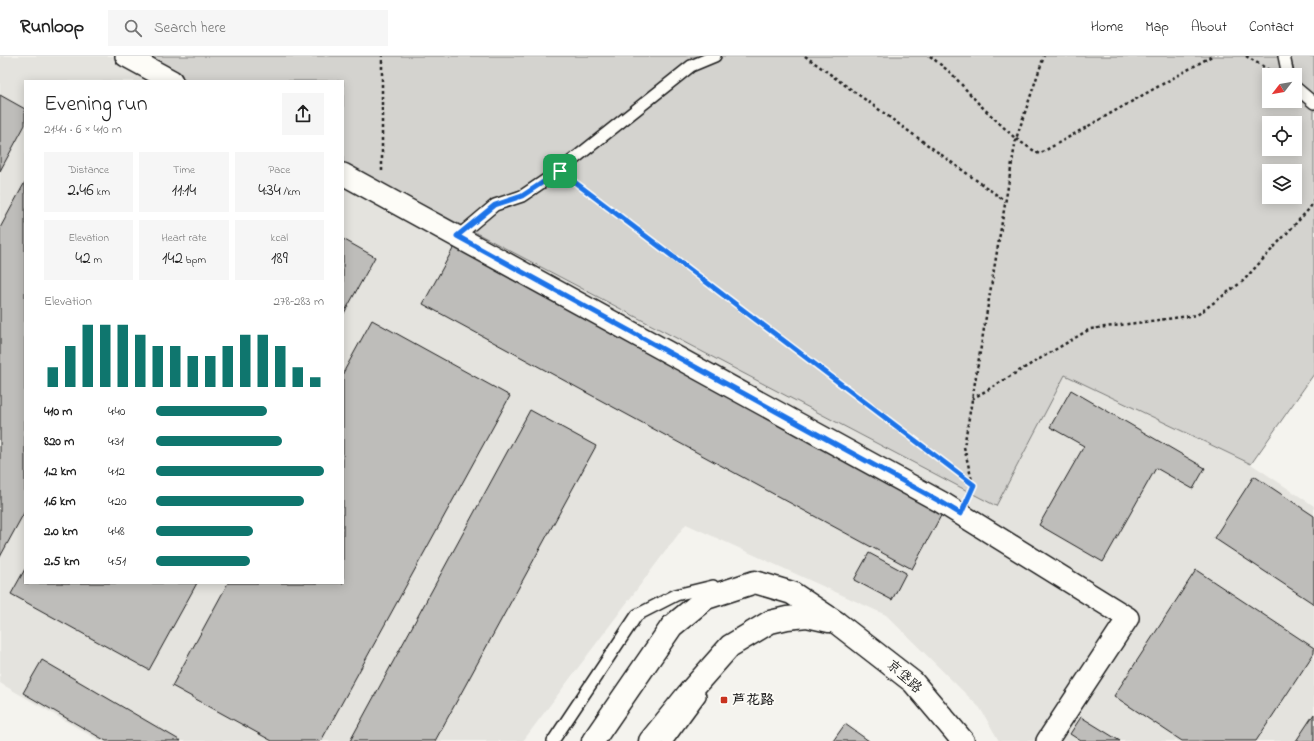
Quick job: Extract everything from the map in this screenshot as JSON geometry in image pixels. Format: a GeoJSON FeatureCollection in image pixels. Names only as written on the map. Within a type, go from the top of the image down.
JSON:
{"type":"FeatureCollection","features":[{"type":"Feature","properties":{"kind":"main road"},"geometry":{"type":"LineString","coordinates":[[593,741],[672,626],[706,598],[755,582],[792,593],[837,623]]}},
{"type":"Feature","properties":{"kind":"main road"},"geometry":{"type":"LineString","coordinates":[[650,741],[692,689],[730,646],[770,622],[787,618],[807,616],[837,623]]}},
{"type":"Feature","properties":{"kind":"main road","name":"京垡路"},"geometry":{"type":"LineString","coordinates":[[837,623],[913,682],[962,741]]}},
{"type":"Feature","properties":{"kind":"street"},"geometry":{"type":"LineString","coordinates":[[126,56],[170,80]]}},
{"type":"Feature","properties":{"kind":"street"},"geometry":{"type":"LineString","coordinates":[[344,175],[941,502],[1128,618],[1047,741]]}},
{"type":"Feature","properties":{"kind":"lane"},"geometry":{"type":"LineString","coordinates":[[457,236],[495,205],[522,196],[560,171],[691,66],[715,56]]}},
{"type":"Feature","properties":{"kind":"lane"},"geometry":{"type":"LineString","coordinates":[[1284,56],[1287,68]]}},
{"type":"Feature","properties":{"kind":"lane"},"geometry":{"type":"LineString","coordinates":[[1302,93],[1314,103]]}},
{"type":"Feature","properties":{"kind":"lane"},"geometry":{"type":"LineString","coordinates":[[553,741],[636,615],[676,595],[713,586],[755,582]]}},
{"type":"Feature","properties":{"kind":"lane"},"geometry":{"type":"LineString","coordinates":[[667,741],[706,687],[730,646]]}},
{"type":"Feature","properties":{"kind":"path"},"geometry":{"type":"LineString","coordinates":[[381,195],[382,56]]}},
{"type":"Feature","properties":{"kind":"path"},"geometry":{"type":"LineString","coordinates":[[805,56],[1005,201]]}},
{"type":"Feature","properties":{"kind":"path"},"geometry":{"type":"LineString","coordinates":[[930,56],[952,74],[979,104],[1016,139],[1039,154],[1212,56]]}},
{"type":"Feature","properties":{"kind":"path"},"geometry":{"type":"LineString","coordinates":[[961,514],[974,485],[964,446],[1016,139],[1044,56]]}},
{"type":"Feature","properties":{"kind":"path"},"geometry":{"type":"LineString","coordinates":[[1246,56],[1266,68]]}},
{"type":"Feature","properties":{"kind":"path"},"geometry":{"type":"LineString","coordinates":[[560,171],[974,485]]}},
{"type":"Feature","properties":{"kind":"path"},"geometry":{"type":"LineString","coordinates":[[972,399],[1090,329],[1197,315],[1243,281],[1310,208],[1314,199]]}},
{"type":"Feature","properties":{"kind":"shaded area"},"geometry":{"type":"Polygon","coordinates":[[[0,56],[139,56],[185,80],[24,80],[24,584],[344,584],[344,164],[996,506],[1065,375],[1251,464],[1314,506],[1314,741],[999,741],[980,708],[886,615],[686,524],[523,741],[100,741],[0,683],[0,56]]]}},
{"type":"Feature","properties":{"kind":"shaded area"},"geometry":{"type":"Polygon","coordinates":[[[139,56],[1314,56],[1314,374],[1251,464],[1065,375],[996,506],[344,164],[344,80],[185,80],[139,56]]]}},
{"type":"Feature","properties":{"kind":"building"},"geometry":{"type":"Polygon","coordinates":[[[0,95],[24,108],[24,127],[0,171],[0,95]]]}},
{"type":"Feature","properties":{"kind":"building"},"geometry":{"type":"Polygon","coordinates":[[[24,184],[24,513],[0,557],[0,228],[24,184]]]}},
{"type":"Feature","properties":{"kind":"building"},"geometry":{"type":"Polygon","coordinates":[[[344,240],[375,257],[344,313],[344,240]]]}},
{"type":"Feature","properties":{"kind":"building"},"geometry":{"type":"Polygon","coordinates":[[[454,247],[943,512],[912,569],[423,304],[454,247]]]}},
{"type":"Feature","properties":{"kind":"building"},"geometry":{"type":"Polygon","coordinates":[[[372,320],[510,396],[321,741],[272,741],[172,686],[227,584],[344,584],[344,371],[372,320]]]}},
{"type":"Feature","properties":{"kind":"building"},"geometry":{"type":"Polygon","coordinates":[[[1071,390],[1205,468],[1193,489],[1156,468],[1103,562],[1039,525],[1084,446],[1050,427],[1071,390]]]}},
{"type":"Feature","properties":{"kind":"building"},"geometry":{"type":"Polygon","coordinates":[[[530,410],[596,446],[435,741],[350,741],[530,410]]]}},
{"type":"Feature","properties":{"kind":"building"},"geometry":{"type":"Polygon","coordinates":[[[1254,476],[1314,516],[1314,604],[1214,538],[1254,476]]]}},
{"type":"Feature","properties":{"kind":"building"},"geometry":{"type":"Polygon","coordinates":[[[869,553],[906,573],[892,600],[854,580],[869,553]]]}},
{"type":"Feature","properties":{"kind":"building"},"geometry":{"type":"Polygon","coordinates":[[[1196,570],[1314,648],[1314,653],[1256,741],[1182,741],[1114,696],[1196,570]]]}},
{"type":"Feature","properties":{"kind":"building"},"geometry":{"type":"Polygon","coordinates":[[[24,571],[24,584],[196,584],[149,670],[11,594],[24,571]]]}},
{"type":"Feature","properties":{"kind":"building"},"geometry":{"type":"Polygon","coordinates":[[[42,660],[181,741],[106,741],[23,693],[42,660]]]}},
{"type":"Feature","properties":{"kind":"building"},"geometry":{"type":"Polygon","coordinates":[[[1314,714],[1314,741],[1296,741],[1314,714]]]}},
{"type":"Feature","properties":{"kind":"building"},"geometry":{"type":"Polygon","coordinates":[[[1081,717],[1120,741],[1081,741],[1070,734],[1081,717]]]}},
{"type":"Feature","properties":{"kind":"building"},"geometry":{"type":"Polygon","coordinates":[[[845,724],[869,741],[833,741],[845,724]]]}},
{"type":"Feature","properties":{"kind":"place","name":"芦花路"},"geometry":{"type":"Point","coordinates":[724,700]}},
{"type":"Feature","properties":{"kind":"route"},"geometry":{"type":"LineString","coordinates":[[560,171],[974,485],[961,514],[457,236],[495,205],[522,196],[560,171]]}}]}
